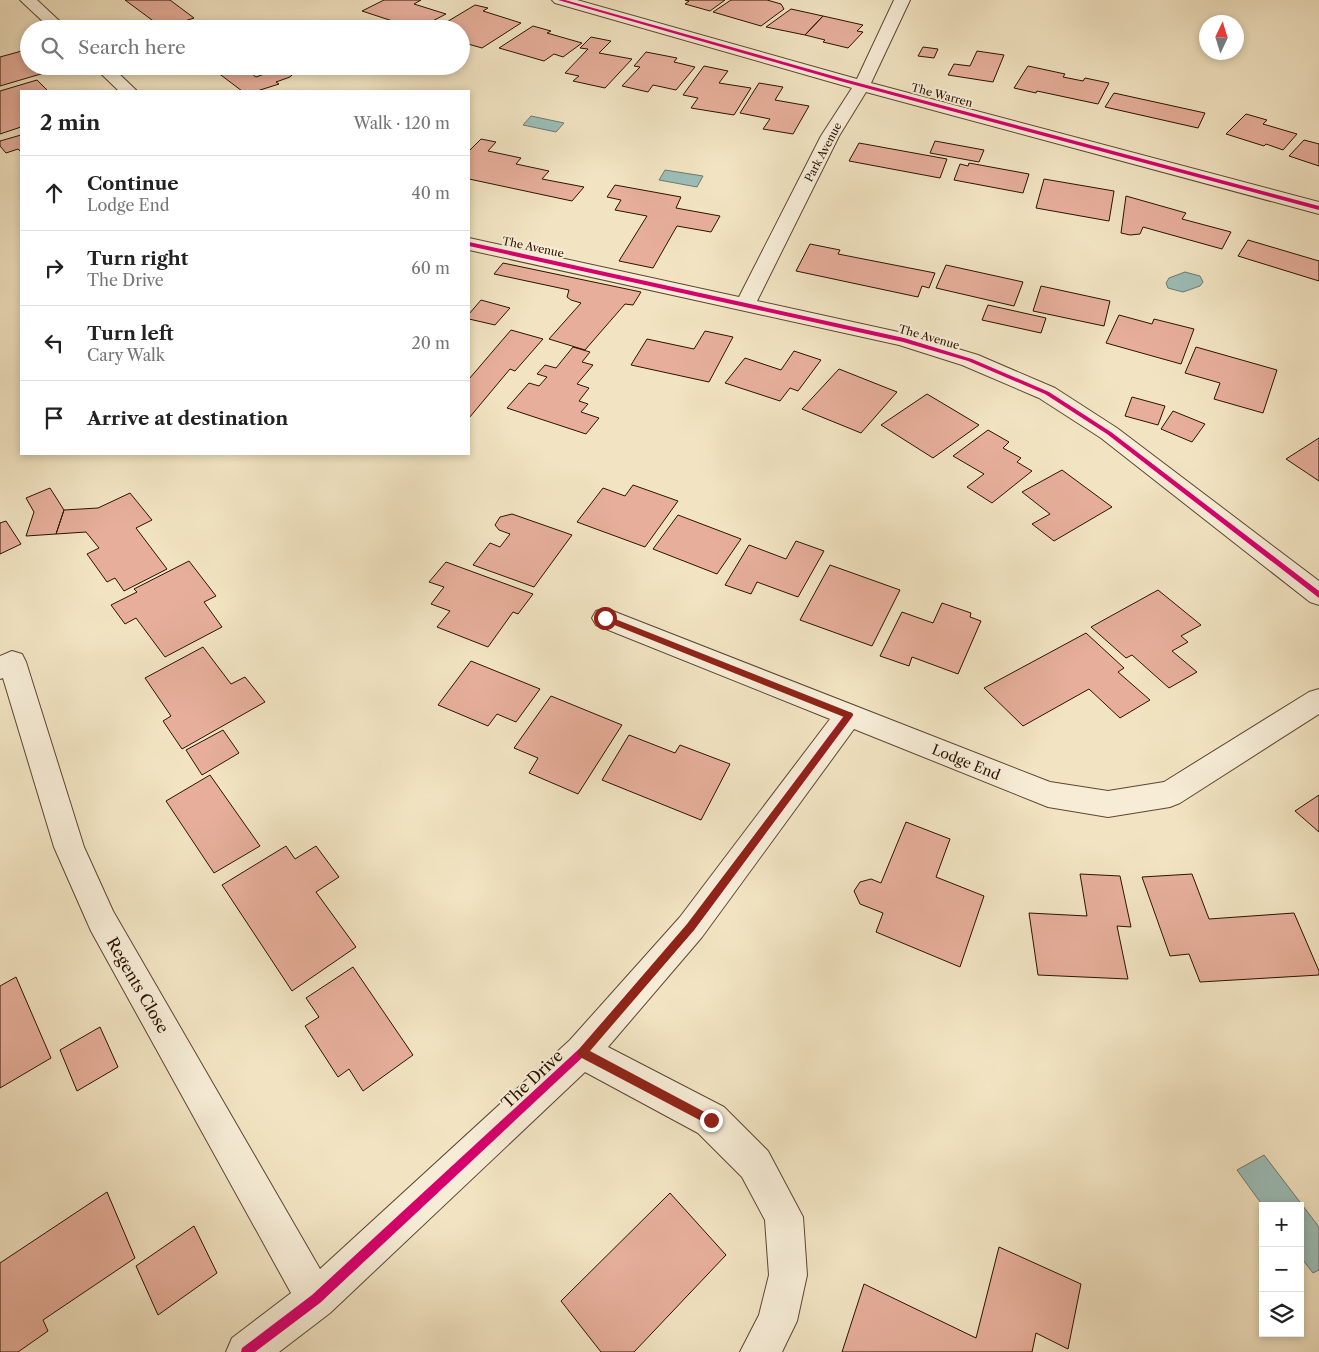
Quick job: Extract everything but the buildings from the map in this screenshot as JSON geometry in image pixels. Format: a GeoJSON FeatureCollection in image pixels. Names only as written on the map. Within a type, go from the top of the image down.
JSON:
{"type":"FeatureCollection","features":[{"type":"Feature","properties":{"kind":"street"},"geometry":{"type":"LineString","coordinates":[[28,0],[50,20]]}},
{"type":"Feature","properties":{"kind":"street","name":"The Warren"},"geometry":{"type":"LineString","coordinates":[[560,0],[862,85],[1319,208]]}},
{"type":"Feature","properties":{"kind":"street","name":"Park Avenue"},"geometry":{"type":"LineString","coordinates":[[745,305],[830,136],[862,85],[902,0]]}},
{"type":"Feature","properties":{"kind":"street"},"geometry":{"type":"LineString","coordinates":[[111,75],[128,90]]}},
{"type":"Feature","properties":{"kind":"street","name":"The Avenue"},"geometry":{"type":"LineString","coordinates":[[470,244],[923,346],[970,360],[1047,393],[1109,432],[1319,595]]}},
{"type":"Feature","properties":{"kind":"street","name":"Lodge End"},"geometry":{"type":"LineString","coordinates":[[605,618],[1048,794],[1108,804],[1170,794],[1319,700]]}},
{"type":"Feature","properties":{"kind":"street","name":"Regents Close"},"geometry":{"type":"LineString","coordinates":[[0,668],[12,662],[69,847],[102,921],[316,1299]]}},
{"type":"Feature","properties":{"kind":"street","name":"The Drive"},"geometry":{"type":"LineString","coordinates":[[246,1352],[316,1299],[582,1052],[691,927],[849,715]]}},
{"type":"Feature","properties":{"kind":"street"},"geometry":{"type":"LineString","coordinates":[[582,1052],[711,1120],[755,1164],[784,1217],[788,1275],[777,1321],[760,1352]]}},
{"type":"Feature","properties":{"kind":"water"},"geometry":{"type":"Polygon","coordinates":[[[531,116],[564,123],[556,132],[523,125],[531,116]]]}},
{"type":"Feature","properties":{"kind":"water"},"geometry":{"type":"Polygon","coordinates":[[[665,170],[703,176],[697,187],[659,180],[665,170]]]}},
{"type":"Feature","properties":{"kind":"water"},"geometry":{"type":"Polygon","coordinates":[[[1185,272],[1200,276],[1203,282],[1200,286],[1183,292],[1168,288],[1166,283],[1169,278],[1185,272]]]}},
{"type":"Feature","properties":{"kind":"water"},"geometry":{"type":"Polygon","coordinates":[[[1264,1155],[1300,1202],[1260,1202],[1237,1170],[1264,1155]]]}},
{"type":"Feature","properties":{"kind":"water"},"geometry":{"type":"Polygon","coordinates":[[[1304,1207],[1319,1227],[1319,1270],[1313,1273],[1304,1261],[1304,1207]]]}},
{"type":"Feature","properties":{"kind":"cycle path"},"geometry":{"type":"LineString","coordinates":[[560,0],[842,80],[1319,208]]}},
{"type":"Feature","properties":{"kind":"cycle path"},"geometry":{"type":"LineString","coordinates":[[470,244],[904,340],[970,360],[1047,393],[1109,433],[1319,595]]}},
{"type":"Feature","properties":{"kind":"cycle path"},"geometry":{"type":"LineString","coordinates":[[246,1352],[316,1299],[582,1052],[691,927],[849,715]]}},
{"type":"Feature","properties":{"kind":"route"},"geometry":{"type":"LineString","coordinates":[[605,618],[849,715],[691,927],[582,1052],[711,1120]]}}]}
